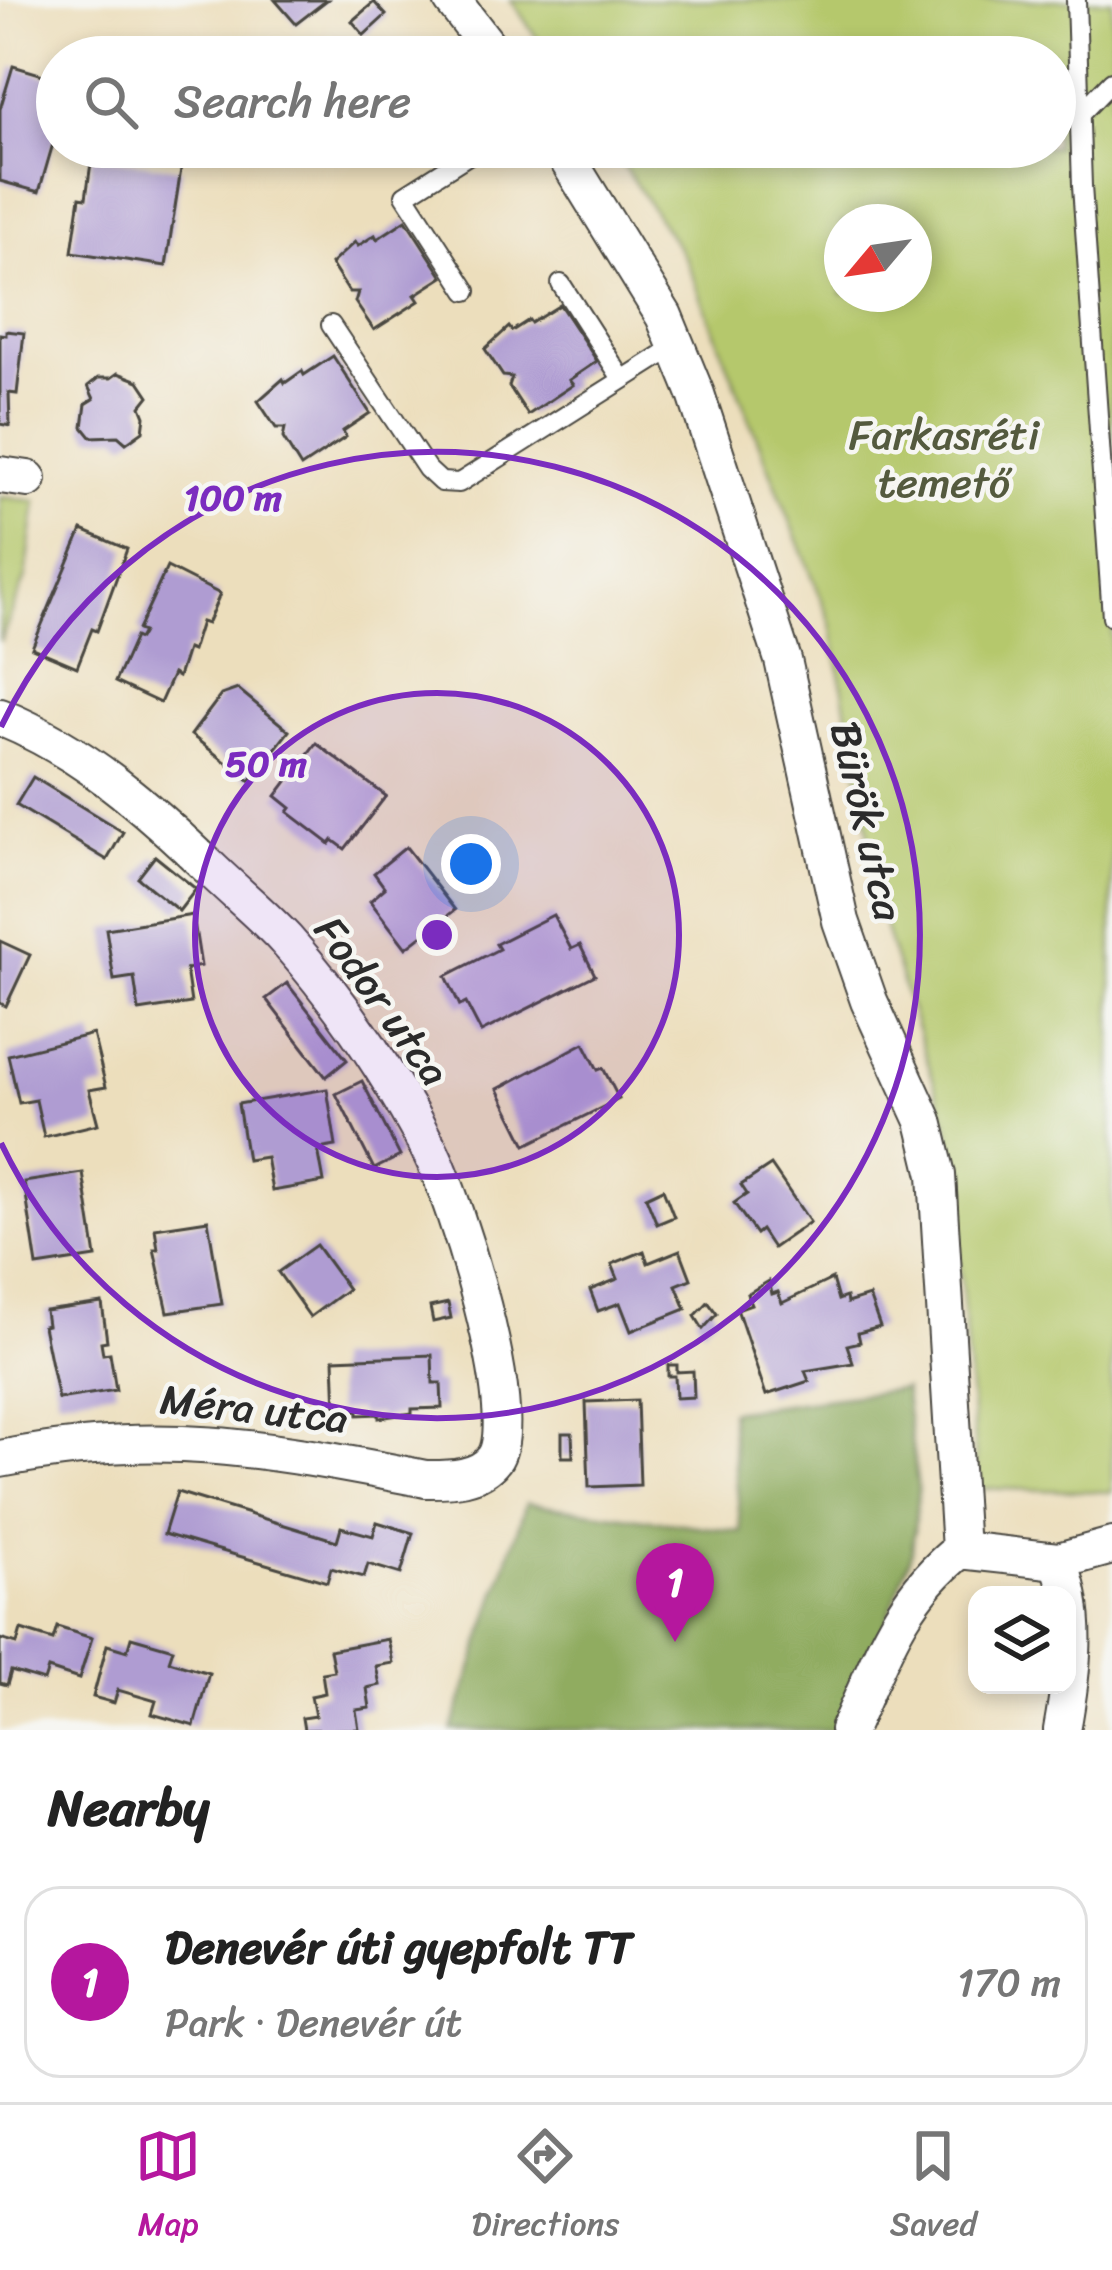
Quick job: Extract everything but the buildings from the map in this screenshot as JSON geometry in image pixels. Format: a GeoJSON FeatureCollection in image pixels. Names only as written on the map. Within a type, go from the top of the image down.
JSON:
{"type":"FeatureCollection","features":[{"type":"Feature","properties":{"kind":"street"},"geometry":{"type":"LineString","coordinates":[[452,0],[480,36]]}},
{"type":"Feature","properties":{"kind":"street","name":"Bürök utca"},"geometry":{"type":"LineString","coordinates":[[573,168],[664,316],[696,394],[783,660],[841,921],[868,1001],[924,1121],[937,1175],[960,1550]]}},
{"type":"Feature","properties":{"kind":"street","name":"Fodor utca"},"geometry":{"type":"LineString","coordinates":[[0,717],[88,763],[150,810],[286,941],[376,1057],[431,1153],[458,1216],[484,1311],[496,1382],[500,1430],[494,1459]]}},
{"type":"Feature","properties":{"kind":"street","name":"Méra utca"},"geometry":{"type":"LineString","coordinates":[[0,1459],[104,1442],[179,1442],[269,1449],[426,1479],[463,1478],[494,1459]]}},
{"type":"Feature","properties":{"kind":"street"},"geometry":{"type":"LineString","coordinates":[[848,1730],[902,1610],[930,1574],[960,1550],[1058,1561],[1112,1546]]}},
{"type":"Feature","properties":{"kind":"street"},"geometry":{"type":"LineString","coordinates":[[1058,1561],[1071,1606],[1071,1682],[1062,1730]]}},
{"type":"Feature","properties":{"kind":"lane"},"geometry":{"type":"LineString","coordinates":[[1076,0],[1084,231],[1112,617]]}},
{"type":"Feature","properties":{"kind":"lane"},"geometry":{"type":"LineString","coordinates":[[1082,113],[1112,81]]}},
{"type":"Feature","properties":{"kind":"lane"},"geometry":{"type":"LineString","coordinates":[[448,168],[405,195],[467,291]]}},
{"type":"Feature","properties":{"kind":"lane"},"geometry":{"type":"LineString","coordinates":[[561,284],[622,379]]}},
{"type":"Feature","properties":{"kind":"lane"},"geometry":{"type":"LineString","coordinates":[[331,325],[428,470],[441,482],[459,484],[676,346]]}},
{"type":"Feature","properties":{"kind":"green space","name":"Farkasréti temető"},"geometry":{"type":"Polygon","coordinates":[[[511,0],[1112,0],[1112,1492],[978,1488],[949,1129],[886,932],[831,623],[686,260],[625,168],[1076,168],[1076,36],[536,36],[511,0]]]}},
{"type":"Feature","properties":{"kind":"green space"},"geometry":{"type":"Polygon","coordinates":[[[0,497],[36,501],[26,577],[0,642],[0,497]]]}},
{"type":"Feature","properties":{"kind":"green space"},"geometry":{"type":"Polygon","coordinates":[[[904,1389],[918,1489],[912,1551],[848,1730],[452,1730],[526,1503],[741,1532],[730,1411],[904,1389]]]}},
{"type":"Feature","properties":{"kind":"place","name":"Denevér úti gyepfolt TT"},"geometry":{"type":"Point","coordinates":[675,1642]}}]}
